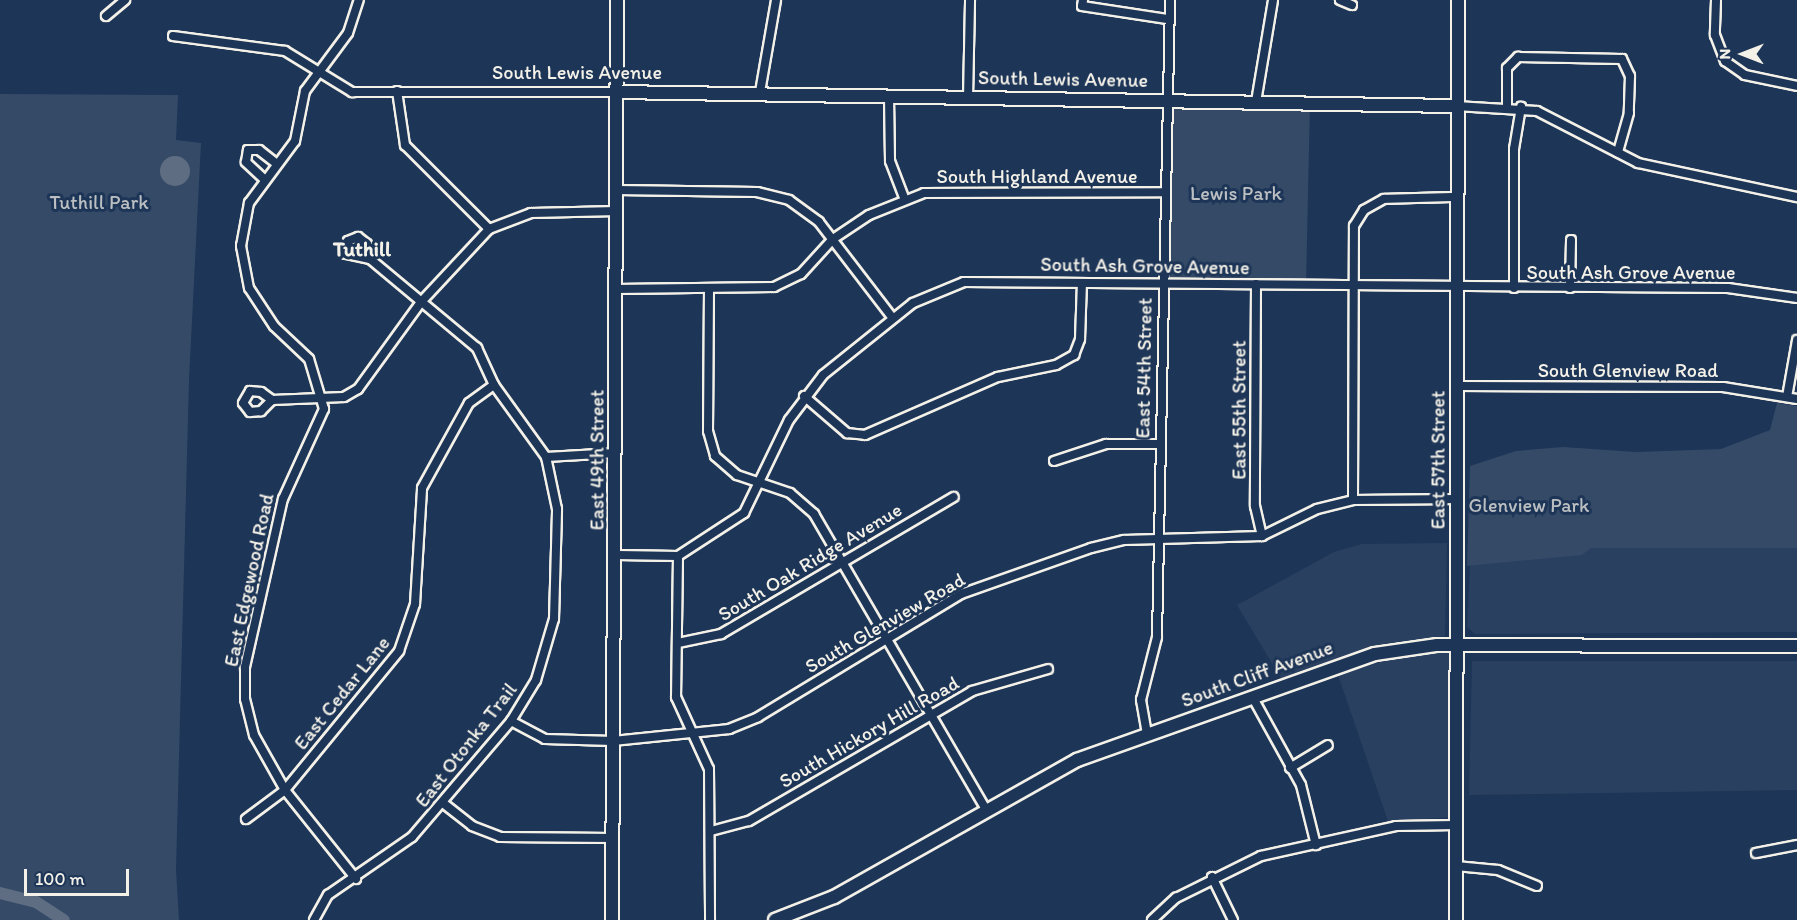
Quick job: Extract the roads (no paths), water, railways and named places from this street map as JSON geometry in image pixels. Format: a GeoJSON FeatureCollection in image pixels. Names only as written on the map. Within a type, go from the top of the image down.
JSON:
{"type":"FeatureCollection","features":[{"type":"Feature","properties":{"kind":"main road","name":"East 49th Street"},"geometry":{"type":"LineString","coordinates":[[612,920],[617,555],[617,0]]}},
{"type":"Feature","properties":{"kind":"main road","name":"East 57th Street"},"geometry":{"type":"LineString","coordinates":[[1456,920],[1458,0]]}},
{"type":"Feature","properties":{"kind":"main road","name":"South Lewis Avenue"},"geometry":{"type":"LineString","coordinates":[[617,92],[760,92],[889,97],[1456,106]]}},
{"type":"Feature","properties":{"kind":"main road","name":"South Cliff Avenue"},"geometry":{"type":"LineString","coordinates":[[775,920],[834,897],[985,808],[1077,760],[1373,654],[1458,645],[1797,646]]}},
{"type":"Feature","properties":{"kind":"street"},"geometry":{"type":"LineString","coordinates":[[106,16],[125,0]]}},
{"type":"Feature","properties":{"kind":"street","name":"East Edgewood Road"},"geometry":{"type":"LineString","coordinates":[[356,879],[285,790],[254,735],[245,667],[283,499],[322,421],[323,397],[309,359],[261,310],[243,268],[243,227],[264,179],[295,141],[301,104],[317,72],[348,33],[359,0]]}},
{"type":"Feature","properties":{"kind":"street"},"geometry":{"type":"LineString","coordinates":[[760,92],[776,0]]}},
{"type":"Feature","properties":{"kind":"street"},"geometry":{"type":"LineString","coordinates":[[968,98],[970,0]]}},
{"type":"Feature","properties":{"kind":"street"},"geometry":{"type":"LineString","coordinates":[[1083,0],[1083,6],[1167,19]]}},
{"type":"Feature","properties":{"kind":"street","name":"East 54th Street"},"geometry":{"type":"LineString","coordinates":[[1147,734],[1141,700],[1157,637],[1167,19],[1170,0]]}},
{"type":"Feature","properties":{"kind":"street"},"geometry":{"type":"LineString","coordinates":[[1256,102],[1273,0]]}},
{"type":"Feature","properties":{"kind":"street"},"geometry":{"type":"LineString","coordinates":[[1340,0],[1352,5]]}},
{"type":"Feature","properties":{"kind":"street"},"geometry":{"type":"LineString","coordinates":[[1716,0],[1716,34],[1725,61],[1745,75],[1797,86]]}},
{"type":"Feature","properties":{"kind":"street","name":"South Lewis Avenue"},"geometry":{"type":"LineString","coordinates":[[173,36],[273,48],[347,91],[617,92]]}},
{"type":"Feature","properties":{"kind":"street"},"geometry":{"type":"LineString","coordinates":[[1507,105],[1507,69],[1518,57],[1622,59],[1630,76],[1629,113],[1618,152]]}},
{"type":"Feature","properties":{"kind":"street"},"geometry":{"type":"LineString","coordinates":[[397,91],[405,145],[489,229]]}},
{"type":"Feature","properties":{"kind":"street"},"geometry":{"type":"LineString","coordinates":[[889,97],[890,160],[904,198]]}},
{"type":"Feature","properties":{"kind":"street","name":"South Lewis Avenue"},"geometry":{"type":"LineString","coordinates":[[1456,106],[1521,107],[1566,122],[1618,152],[1672,172],[1797,197]]}},
{"type":"Feature","properties":{"kind":"street"},"geometry":{"type":"LineString","coordinates":[[1514,288],[1514,149],[1521,107]]}},
{"type":"Feature","properties":{"kind":"street"},"geometry":{"type":"LineString","coordinates":[[264,179],[246,162],[248,150],[259,150],[277,164]]}},
{"type":"Feature","properties":{"kind":"street"},"geometry":{"type":"LineString","coordinates":[[617,190],[769,193],[801,206],[833,239],[892,317]]}},
{"type":"Feature","properties":{"kind":"street","name":"South Highland Avenue"},"geometry":{"type":"LineString","coordinates":[[616,289],[709,289],[784,284],[833,239],[904,198],[945,190],[1164,192]]}},
{"type":"Feature","properties":{"kind":"street"},"geometry":{"type":"LineString","coordinates":[[1353,500],[1352,237],[1364,210],[1384,199],[1457,197]]}},
{"type":"Feature","properties":{"kind":"street"},"geometry":{"type":"LineString","coordinates":[[272,400],[344,397],[358,389],[421,302],[489,229],[531,213],[617,211]]}},
{"type":"Feature","properties":{"kind":"street"},"geometry":{"type":"LineString","coordinates":[[1570,288],[1571,240]]}},
{"type":"Feature","properties":{"kind":"street","name":"East Otonka Trail"},"geometry":{"type":"LineString","coordinates":[[314,920],[328,895],[356,879],[412,837],[511,721],[536,680],[554,619],[557,510],[546,458],[494,385],[477,348],[370,259]]}},
{"type":"Feature","properties":{"kind":"street","name":"South Ash Grove Avenue"},"geometry":{"type":"LineString","coordinates":[[678,556],[744,513],[762,484],[804,396],[892,317],[926,295],[964,282],[1738,289],[1797,298]]}},
{"type":"Feature","properties":{"kind":"street"},"geometry":{"type":"LineString","coordinates":[[804,396],[847,433],[865,435],[998,377],[1056,365],[1074,355],[1080,339],[1083,283]]}},
{"type":"Feature","properties":{"kind":"street","name":"East 55th Street"},"geometry":{"type":"LineString","coordinates":[[1256,284],[1255,506],[1262,536]]}},
{"type":"Feature","properties":{"kind":"street"},"geometry":{"type":"LineString","coordinates":[[709,289],[711,447],[726,469],[808,507],[842,561],[985,808]]}},
{"type":"Feature","properties":{"kind":"street"},"geometry":{"type":"LineString","coordinates":[[1787,397],[1797,340]]}},
{"type":"Feature","properties":{"kind":"street","name":"East Cedar Lane"},"geometry":{"type":"LineString","coordinates":[[246,819],[285,790],[402,645],[416,604],[422,488],[469,403],[494,385]]}},
{"type":"Feature","properties":{"kind":"street","name":"South Glenview Road"},"geometry":{"type":"LineString","coordinates":[[1457,386],[1723,387],[1797,399]]}},
{"type":"Feature","properties":{"kind":"street"},"geometry":{"type":"LineString","coordinates":[[1054,461],[1106,444],[1159,444]]}},
{"type":"Feature","properties":{"kind":"street"},"geometry":{"type":"LineString","coordinates":[[546,458],[616,453]]}},
{"type":"Feature","properties":{"kind":"street","name":"South Oak Ridge Avenue"},"geometry":{"type":"LineString","coordinates":[[678,643],[721,634],[954,496]]}},
{"type":"Feature","properties":{"kind":"street","name":"South Glenview Road"},"geometry":{"type":"LineString","coordinates":[[511,721],[545,739],[613,741],[694,735],[750,722],[961,594],[1091,548],[1158,538],[1262,536],[1317,509],[1353,500],[1458,499]]}},
{"type":"Feature","properties":{"kind":"street"},"geometry":{"type":"LineString","coordinates":[[617,555],[678,556],[676,697],[710,769],[710,920]]}},
{"type":"Feature","properties":{"kind":"street","name":"South Hickory Hill Road"},"geometry":{"type":"LineString","coordinates":[[711,831],[749,821],[972,691],[1048,669]]}},
{"type":"Feature","properties":{"kind":"street"},"geometry":{"type":"LineString","coordinates":[[1252,698],[1309,806],[1316,844]]}},
{"type":"Feature","properties":{"kind":"street"},"geometry":{"type":"LineString","coordinates":[[1290,768],[1328,745]]}},
{"type":"Feature","properties":{"kind":"street"},"geometry":{"type":"LineString","coordinates":[[443,803],[472,826],[500,837],[612,838]]}},
{"type":"Feature","properties":{"kind":"street"},"geometry":{"type":"LineString","coordinates":[[1152,920],[1212,878],[1261,856],[1396,826],[1456,825]]}},
{"type":"Feature","properties":{"kind":"street"},"geometry":{"type":"LineString","coordinates":[[1756,853],[1797,845]]}},
{"type":"Feature","properties":{"kind":"street"},"geometry":{"type":"LineString","coordinates":[[1456,866],[1498,870],[1537,886]]}},
{"type":"Feature","properties":{"kind":"street"},"geometry":{"type":"LineString","coordinates":[[1212,878],[1233,920]]}},
{"type":"Feature","properties":{"kind":"waterway"},"geometry":{"type":"LineString","coordinates":[[0,893],[36,902],[64,920]]}},
{"type":"Feature","properties":{"kind":"district","name":"Tuthill"},"geometry":{"type":"Point","coordinates":[362,249]}},
{"type":"Feature","properties":{"kind":"park label","name":"Lewis Park"},"geometry":{"type":"Point","coordinates":[1236,193]}},
{"type":"Feature","properties":{"kind":"park label","name":"Tuthill Park"},"geometry":{"type":"Point","coordinates":[99,202]}},
{"type":"Feature","properties":{"kind":"park label","name":"Glenview Park"},"geometry":{"type":"Point","coordinates":[1529,505]}}]}
